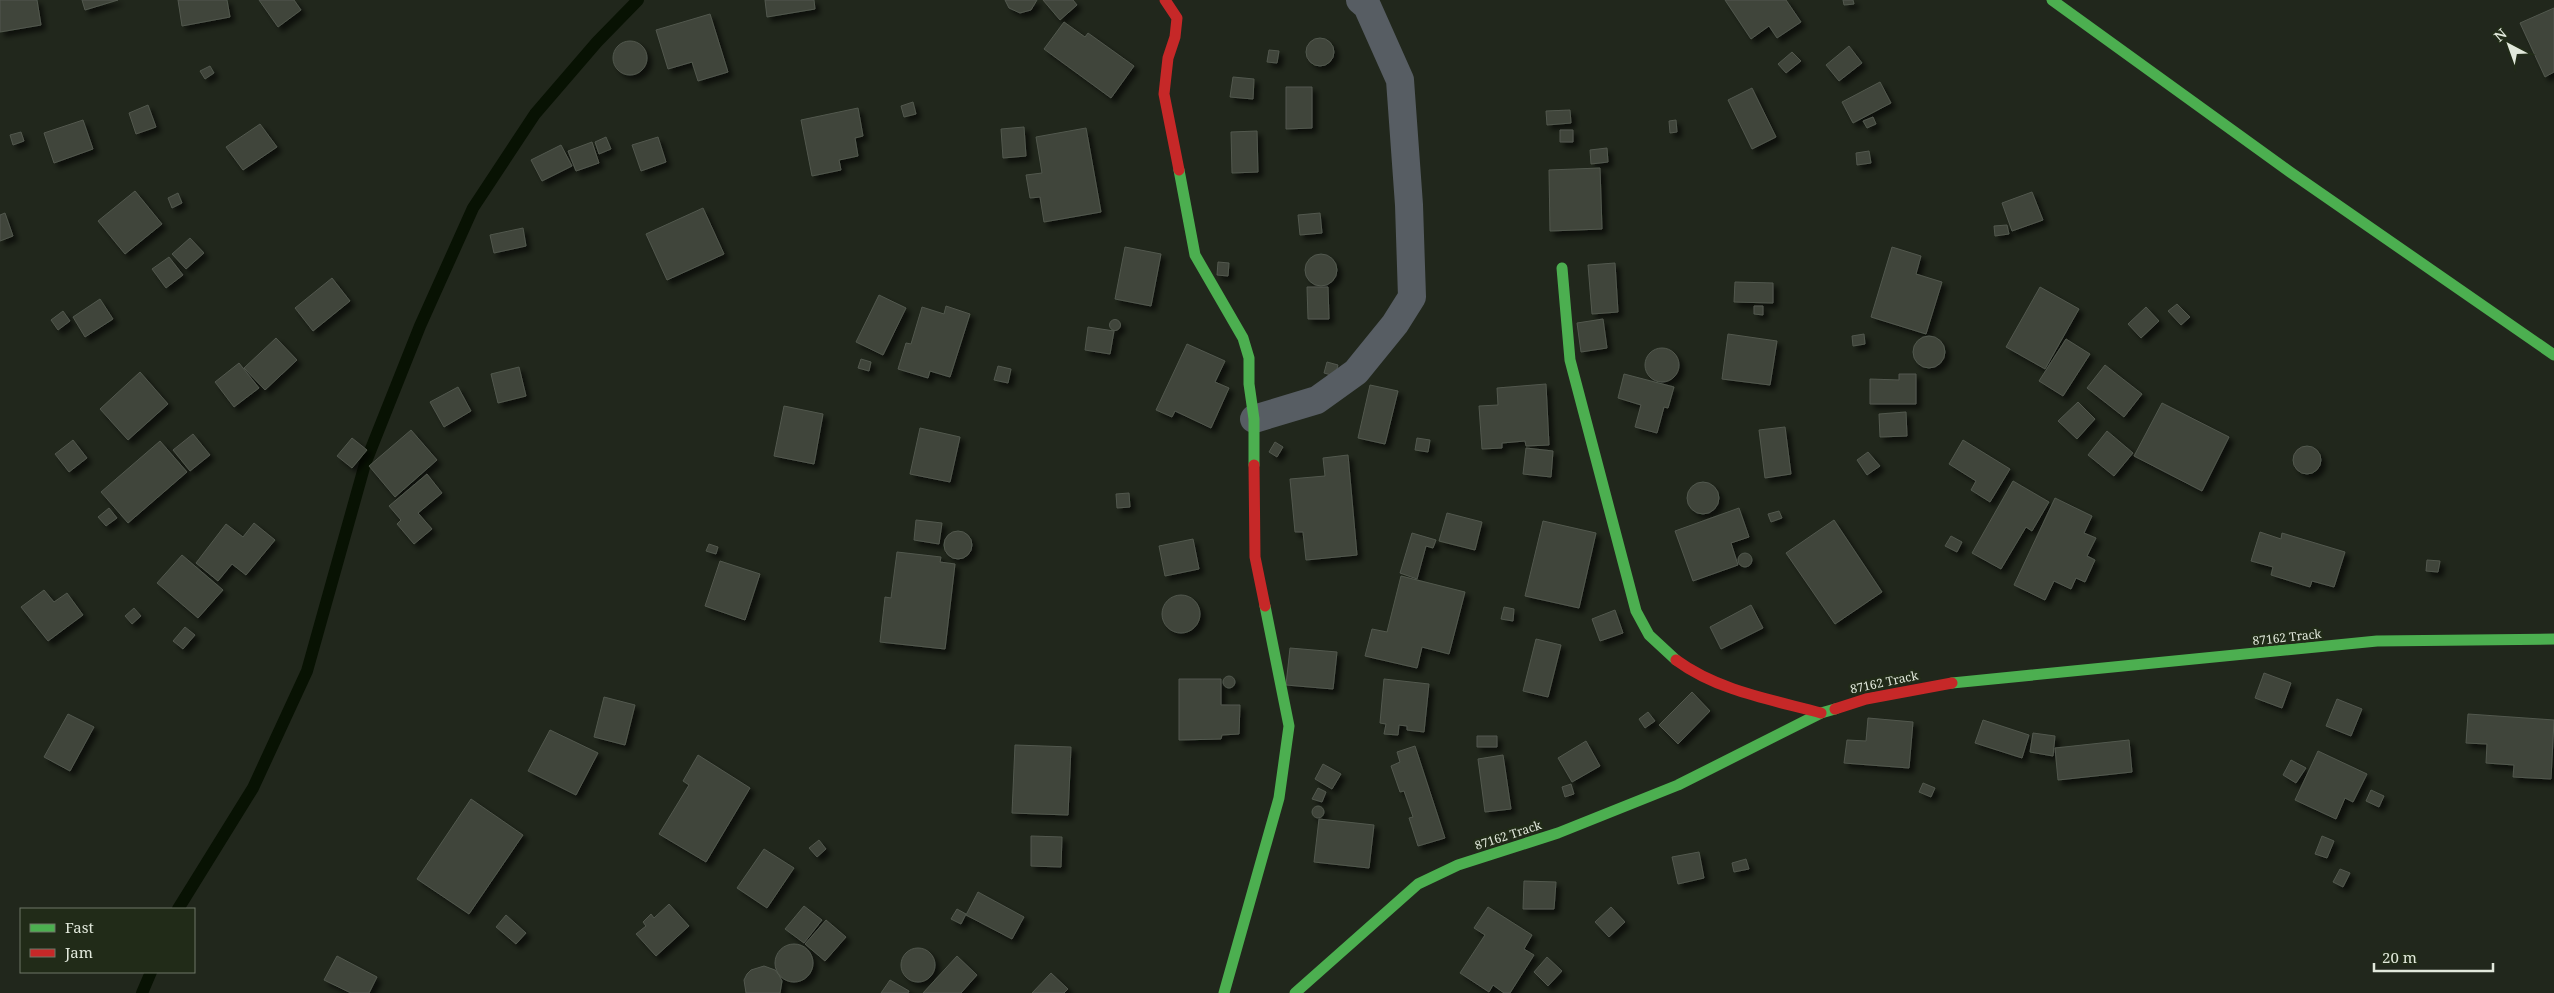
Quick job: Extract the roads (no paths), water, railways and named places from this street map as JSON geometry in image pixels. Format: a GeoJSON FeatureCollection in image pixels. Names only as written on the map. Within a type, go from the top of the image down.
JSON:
{"type":"FeatureCollection","features":[{"type":"Feature","properties":{"kind":"street"},"geometry":{"type":"LineString","coordinates":[[1165,0],[1177,18],[1175,38],[1168,58],[1164,94],[1195,255],[1243,338],[1249,358],[1249,384],[1254,420],[1255,558],[1289,726],[1279,798],[1224,993]]}},
{"type":"Feature","properties":{"kind":"street"},"geometry":{"type":"LineString","coordinates":[[1254,420],[1317,400],[1356,372],[1395,324],[1412,297],[1409,205],[1400,80],[1367,6],[1360,0]]}},
{"type":"Feature","properties":{"kind":"street"},"geometry":{"type":"LineString","coordinates":[[2052,0],[2290,172],[2554,355]]}},
{"type":"Feature","properties":{"kind":"street"},"geometry":{"type":"LineString","coordinates":[[1562,268],[1570,360],[1636,611],[1648,634],[1667,654],[1720,684],[1821,713]]}},
{"type":"Feature","properties":{"kind":"street","name":"87162 Track"},"geometry":{"type":"LineString","coordinates":[[1295,993],[1418,884],[1458,865],[1558,833],[1678,785],[1821,713],[1866,699],[1943,684],[2376,641],[2554,639]]}},
{"type":"Feature","properties":{"kind":"waterway"},"geometry":{"type":"LineString","coordinates":[[179,908],[253,788],[307,671],[365,464],[420,326],[473,208],[535,114],[597,42],[638,0]]}},
{"type":"Feature","properties":{"kind":"waterway"},"geometry":{"type":"LineString","coordinates":[[142,993],[151,973]]}}]}
